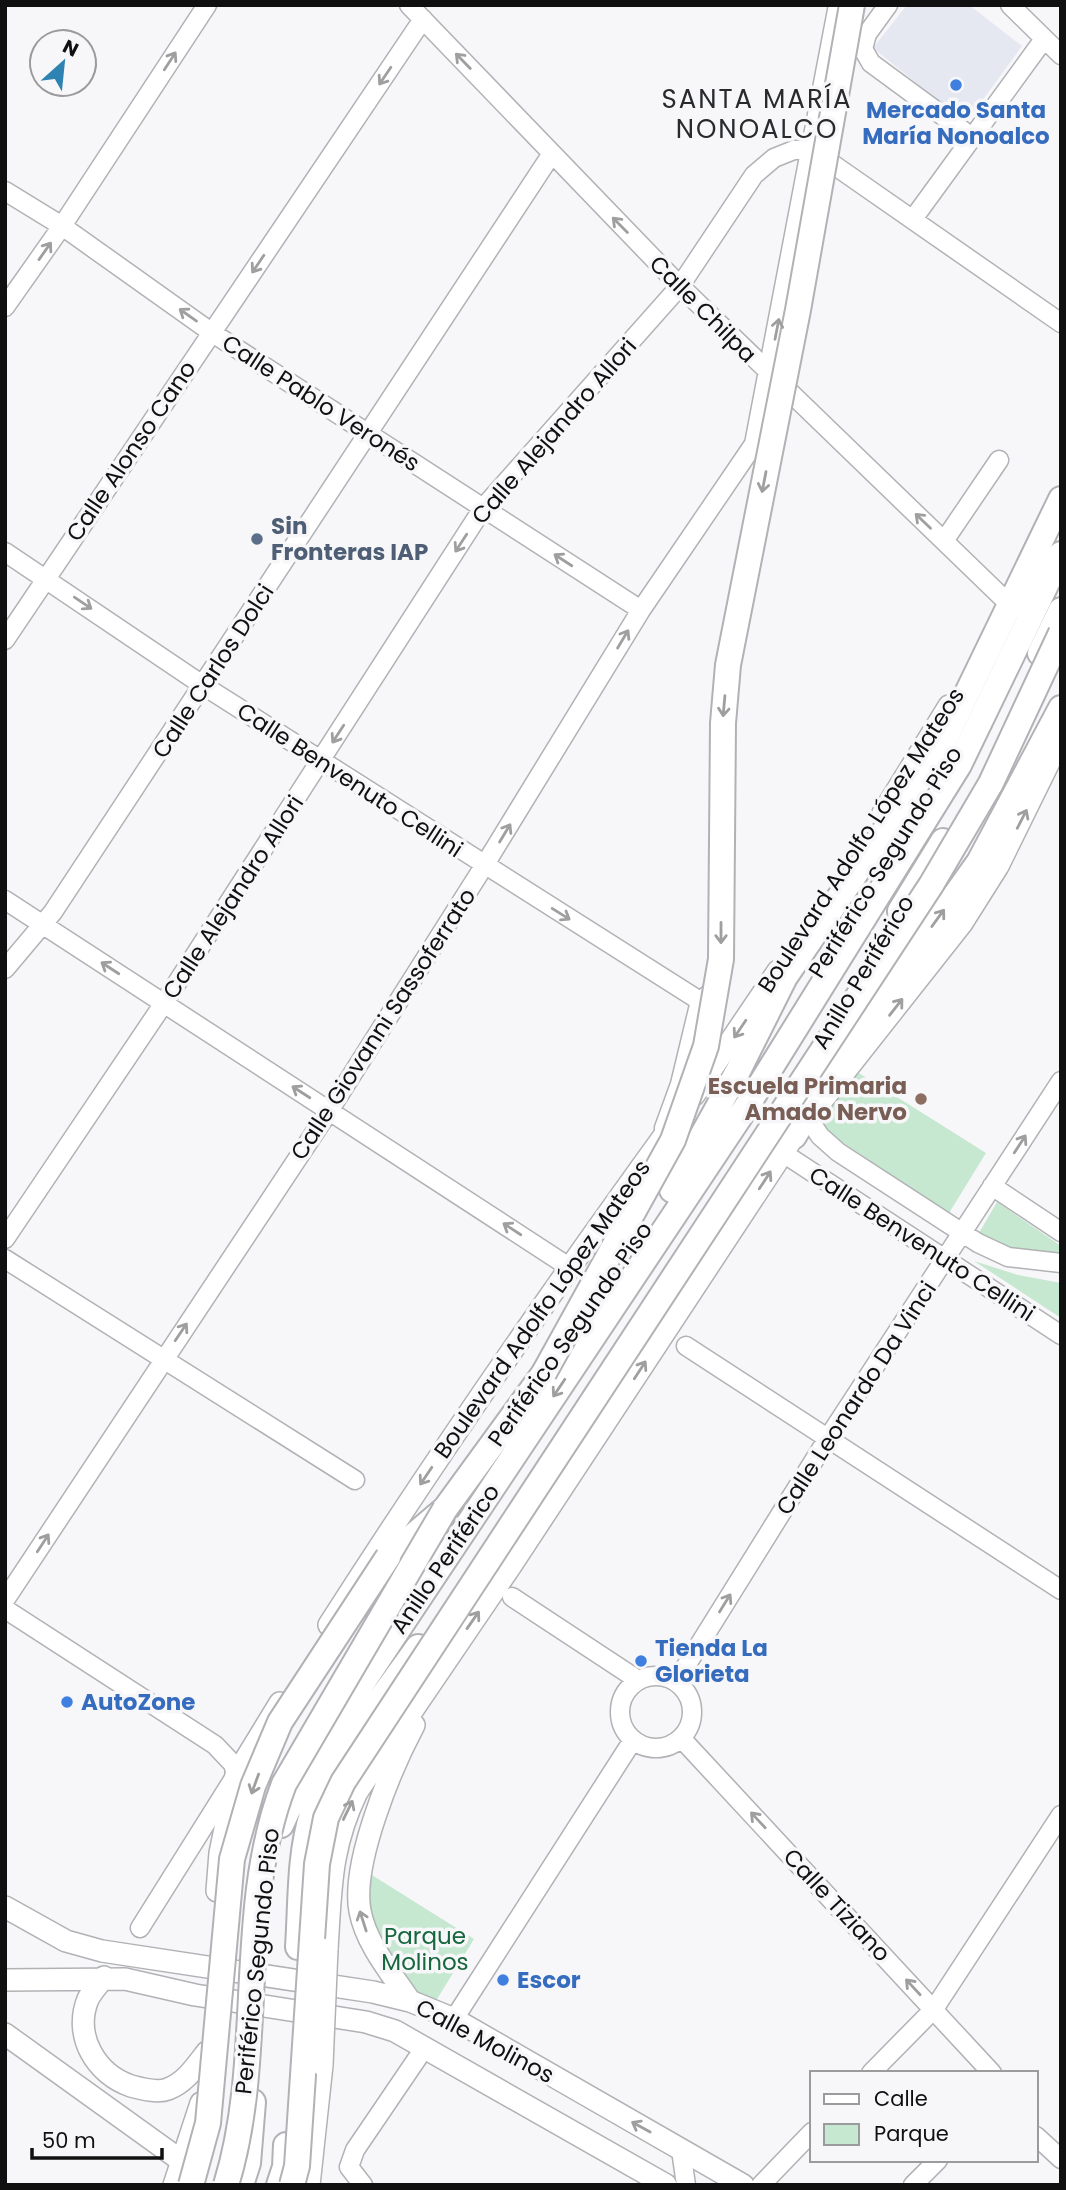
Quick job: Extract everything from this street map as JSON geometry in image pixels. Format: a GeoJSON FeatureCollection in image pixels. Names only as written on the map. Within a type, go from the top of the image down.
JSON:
{"type":"FeatureCollection","features":[{"type":"Feature","properties":{"kind":"highway"},"geometry":{"type":"LineString","coordinates":[[544,1373],[673,1140],[706,1046],[721,959],[723,736],[728,665],[798,310],[852,5]]}},
{"type":"Feature","properties":{"kind":"highway"},"geometry":{"type":"LineString","coordinates":[[672,1190],[738,1071],[785,977],[939,751],[1061,499]]}},
{"type":"Feature","properties":{"kind":"highway","name":"Periférico Segundo Piso"},"geometry":{"type":"LineString","coordinates":[[226,2185],[239,2128],[262,1865],[274,1811],[284,1784],[445,1509],[672,1190],[852,919],[976,717],[1061,534]]}},
{"type":"Feature","properties":{"kind":"highway","name":"Anillo Periférico"},"geometry":{"type":"LineString","coordinates":[[241,2185],[248,2163],[257,2059],[262,1944],[271,1867],[284,1814],[311,1760],[747,1106],[960,765],[1061,554]]}},
{"type":"Feature","properties":{"kind":"highway","name":"Anillo Periférico"},"geometry":{"type":"LineString","coordinates":[[279,2185],[285,2167],[304,1853],[312,1813],[331,1774],[765,1134],[984,774],[1061,610]]}},
{"type":"Feature","properties":{"kind":"highway","name":"Periférico Segundo Piso"},"geometry":{"type":"LineString","coordinates":[[292,2185],[297,2166],[317,1864],[326,1818],[343,1782],[931,885],[990,783],[1061,633]]}},
{"type":"Feature","properties":{"kind":"highway"},"geometry":{"type":"LineString","coordinates":[[795,1136],[842,1055],[979,862],[1061,708]]}},
{"type":"Feature","properties":{"kind":"highway"},"geometry":{"type":"LineString","coordinates":[[765,1134],[842,1055]]}},
{"type":"Feature","properties":{"kind":"highway"},"geometry":{"type":"LineString","coordinates":[[187,2174],[208,2123],[232,1859],[253,1786],[280,1722],[388,1557],[445,1509]]}},
{"type":"Feature","properties":{"kind":"main road","name":"Boulevard Adolfo López Mateos"},"geometry":{"type":"LineString","coordinates":[[174,2185],[187,2174],[200,2108],[208,2045],[220,1853],[236,1774],[402,1511],[569,1267],[739,1031],[926,747],[1007,603],[1061,486]]}},
{"type":"Feature","properties":{"kind":"main road"},"geometry":{"type":"LineString","coordinates":[[309,2185],[322,2066],[332,1866],[341,1826],[357,1792],[795,1136],[962,923],[998,866],[1061,738]]}},
{"type":"Feature","properties":{"kind":"main road"},"geometry":{"type":"LineString","coordinates":[[410,2001],[368,1936],[360,1911],[359,1884],[368,1841],[384,1793],[409,1734],[454,1647]]}},
{"type":"Feature","properties":{"kind":"main road","name":"Calle Molinos"},"geometry":{"type":"LineString","coordinates":[[5,1907],[66,1941],[102,1951],[373,1992],[410,2001],[454,2019],[743,2185]]}},
{"type":"Feature","properties":{"kind":"main road"},"geometry":{"type":"LineString","coordinates":[[104,1977],[89,1997],[84,2015],[85,2037],[95,2060],[114,2080],[141,2089],[166,2090],[183,2082],[208,2045]]}},
{"type":"Feature","properties":{"kind":"main road","name":"Calle Molinos"},"geometry":{"type":"LineString","coordinates":[[5,1980],[104,1977],[366,2022],[395,2031],[425,2047],[666,2185]]}},
{"type":"Feature","properties":{"kind":"main road"},"geometry":{"type":"LineString","coordinates":[[5,2034],[187,2174]]}},
{"type":"Feature","properties":{"kind":"street"},"geometry":{"type":"LineString","coordinates":[[5,307],[62,226],[207,5]]}},
{"type":"Feature","properties":{"kind":"street","name":"Calle Chilpa"},"geometry":{"type":"LineString","coordinates":[[409,5],[680,286],[1007,603]]}},
{"type":"Feature","properties":{"kind":"street"},"geometry":{"type":"LineString","coordinates":[[768,373],[838,5]]}},
{"type":"Feature","properties":{"kind":"street"},"geometry":{"type":"LineString","coordinates":[[888,5],[867,34],[863,49],[871,63],[972,138]]}},
{"type":"Feature","properties":{"kind":"street"},"geometry":{"type":"LineString","coordinates":[[1010,5],[1061,55]]}},
{"type":"Feature","properties":{"kind":"street","name":"Calle Alonso Cano"},"geometry":{"type":"LineString","coordinates":[[5,640],[423,19]]}},
{"type":"Feature","properties":{"kind":"street"},"geometry":{"type":"LineString","coordinates":[[913,219],[1044,39]]}},
{"type":"Feature","properties":{"kind":"street"},"geometry":{"type":"LineString","coordinates":[[811,149],[1061,323]]}},
{"type":"Feature","properties":{"kind":"street","name":"Calle Alejandro Allori"},"geometry":{"type":"LineString","coordinates":[[5,1239],[164,1003],[483,508],[680,286],[754,175],[774,158],[793,150],[811,149]]}},
{"type":"Feature","properties":{"kind":"street","name":"Calle Carlos Dolci"},"geometry":{"type":"LineString","coordinates":[[5,969],[44,925],[204,686],[551,155]]}},
{"type":"Feature","properties":{"kind":"street","name":"Calle Pablo Veronés"},"geometry":{"type":"LineString","coordinates":[[5,191],[62,226],[211,332],[641,610]]}},
{"type":"Feature","properties":{"kind":"street","name":"Calle Giovanni Sassoferrato"},"geometry":{"type":"LineString","coordinates":[[5,1600],[330,1111],[641,610],[754,444],[768,373]]}},
{"type":"Feature","properties":{"kind":"street"},"geometry":{"type":"LineString","coordinates":[[944,541],[999,460]]}},
{"type":"Feature","properties":{"kind":"street","name":"Calle Benvenuto Cellini"},"geometry":{"type":"LineString","coordinates":[[5,552],[204,686],[484,866],[704,997],[680,1084],[660,1142]]}},
{"type":"Feature","properties":{"kind":"street"},"geometry":{"type":"LineString","coordinates":[[5,900],[569,1267]]}},
{"type":"Feature","properties":{"kind":"street","name":"Calle Leonardo Da Vinci"},"geometry":{"type":"LineString","coordinates":[[676,1682],[828,1438],[1061,1081]]}},
{"type":"Feature","properties":{"kind":"street"},"geometry":{"type":"LineString","coordinates":[[795,1136],[820,1136],[838,1153],[961,1235],[1008,1257],[1061,1263]]}},
{"type":"Feature","properties":{"kind":"street","name":"Calle Benvenuto Cellini"},"geometry":{"type":"LineString","coordinates":[[795,1136],[947,1259],[1061,1335]]}},
{"type":"Feature","properties":{"kind":"street"},"geometry":{"type":"LineString","coordinates":[[992,1186],[1061,1232]]}},
{"type":"Feature","properties":{"kind":"street"},"geometry":{"type":"LineString","coordinates":[[5,1259],[355,1480]]}},
{"type":"Feature","properties":{"kind":"street"},"geometry":{"type":"LineString","coordinates":[[686,1346],[1061,1590]]}},
{"type":"Feature","properties":{"kind":"street"},"geometry":{"type":"LineString","coordinates":[[512,1597],[638,1680]]}},
{"type":"Feature","properties":{"kind":"street"},"geometry":{"type":"LineString","coordinates":[[5,1609],[215,1745],[233,1765],[236,1774],[140,1928]]}},
{"type":"Feature","properties":{"kind":"street"},"geometry":{"type":"LineString","coordinates":[[658,1676],[676,1682],[687,1693],[692,1707],[691,1721],[681,1738],[660,1747],[646,1746],[633,1740],[624,1729],[620,1715],[621,1702],[628,1689],[638,1680],[658,1676]]}},
{"type":"Feature","properties":{"kind":"street","name":"Calle Tiziano"},"geometry":{"type":"LineString","coordinates":[[681,1738],[990,2071]]}},
{"type":"Feature","properties":{"kind":"street"},"geometry":{"type":"LineString","coordinates":[[454,2019],[633,1740]]}},
{"type":"Feature","properties":{"kind":"street"},"geometry":{"type":"LineString","coordinates":[[873,2071],[934,2009],[1061,1815]]}},
{"type":"Feature","properties":{"kind":"street"},"geometry":{"type":"LineString","coordinates":[[357,2183],[349,2167],[355,2150],[425,2047]]}},
{"type":"Feature","properties":{"kind":"street"},"geometry":{"type":"LineString","coordinates":[[761,2185],[810,2134]]}},
{"type":"Feature","properties":{"kind":"street"},"geometry":{"type":"LineString","coordinates":[[1038,2138],[1061,2159]]}},
{"type":"Feature","properties":{"kind":"street"},"geometry":{"type":"LineString","coordinates":[[681,2150],[685,2185]]}},
{"type":"Feature","properties":{"kind":"street"},"geometry":{"type":"LineString","coordinates":[[913,2185],[936,2162]]}},
{"type":"Feature","properties":{"kind":"shaded area","name":"Mercado Santa María Nonoalco"},"geometry":{"type":"Polygon","coordinates":[[[907,5],[969,5],[1022,46],[966,123],[873,48],[907,5]]]}},
{"type":"Feature","properties":{"kind":"green space"},"geometry":{"type":"Polygon","coordinates":[[[854,1070],[986,1153],[949,1213],[827,1132],[821,1120],[828,1102],[854,1070]]]}},
{"type":"Feature","properties":{"kind":"green space"},"geometry":{"type":"Polygon","coordinates":[[[997,1202],[1061,1246],[1061,1259],[1011,1248],[979,1233],[997,1202]]]}},
{"type":"Feature","properties":{"kind":"green space"},"geometry":{"type":"Polygon","coordinates":[[[974,1261],[1018,1275],[1061,1283],[1061,1318],[974,1261]]]}},
{"type":"Feature","properties":{"kind":"green space","name":"Parque Molinos"},"geometry":{"type":"Polygon","coordinates":[[[367,1872],[474,1939],[434,2004],[408,1989],[373,1933],[365,1884],[367,1872]]]}},
{"type":"Feature","properties":{"kind":"place","name":"Mercado Santa María Nonoalco"},"geometry":{"type":"Point","coordinates":[956,85]}},
{"type":"Feature","properties":{"kind":"place","name":"Sin Fronteras IAP"},"geometry":{"type":"Point","coordinates":[257,539]}},
{"type":"Feature","properties":{"kind":"place","name":"Escuela Primaria Amado Nervo"},"geometry":{"type":"Point","coordinates":[921,1099]}},
{"type":"Feature","properties":{"kind":"place","name":"Tienda La Glorieta"},"geometry":{"type":"Point","coordinates":[641,1661]}},
{"type":"Feature","properties":{"kind":"place","name":"AutoZone"},"geometry":{"type":"Point","coordinates":[67,1702]}},
{"type":"Feature","properties":{"kind":"place","name":"Escor"},"geometry":{"type":"Point","coordinates":[503,1980]}},
{"type":"Feature","properties":{"kind":"district","name":"SANTA MARÍA NONOALCO"},"geometry":{"type":"Point","coordinates":[757,114]}}]}
